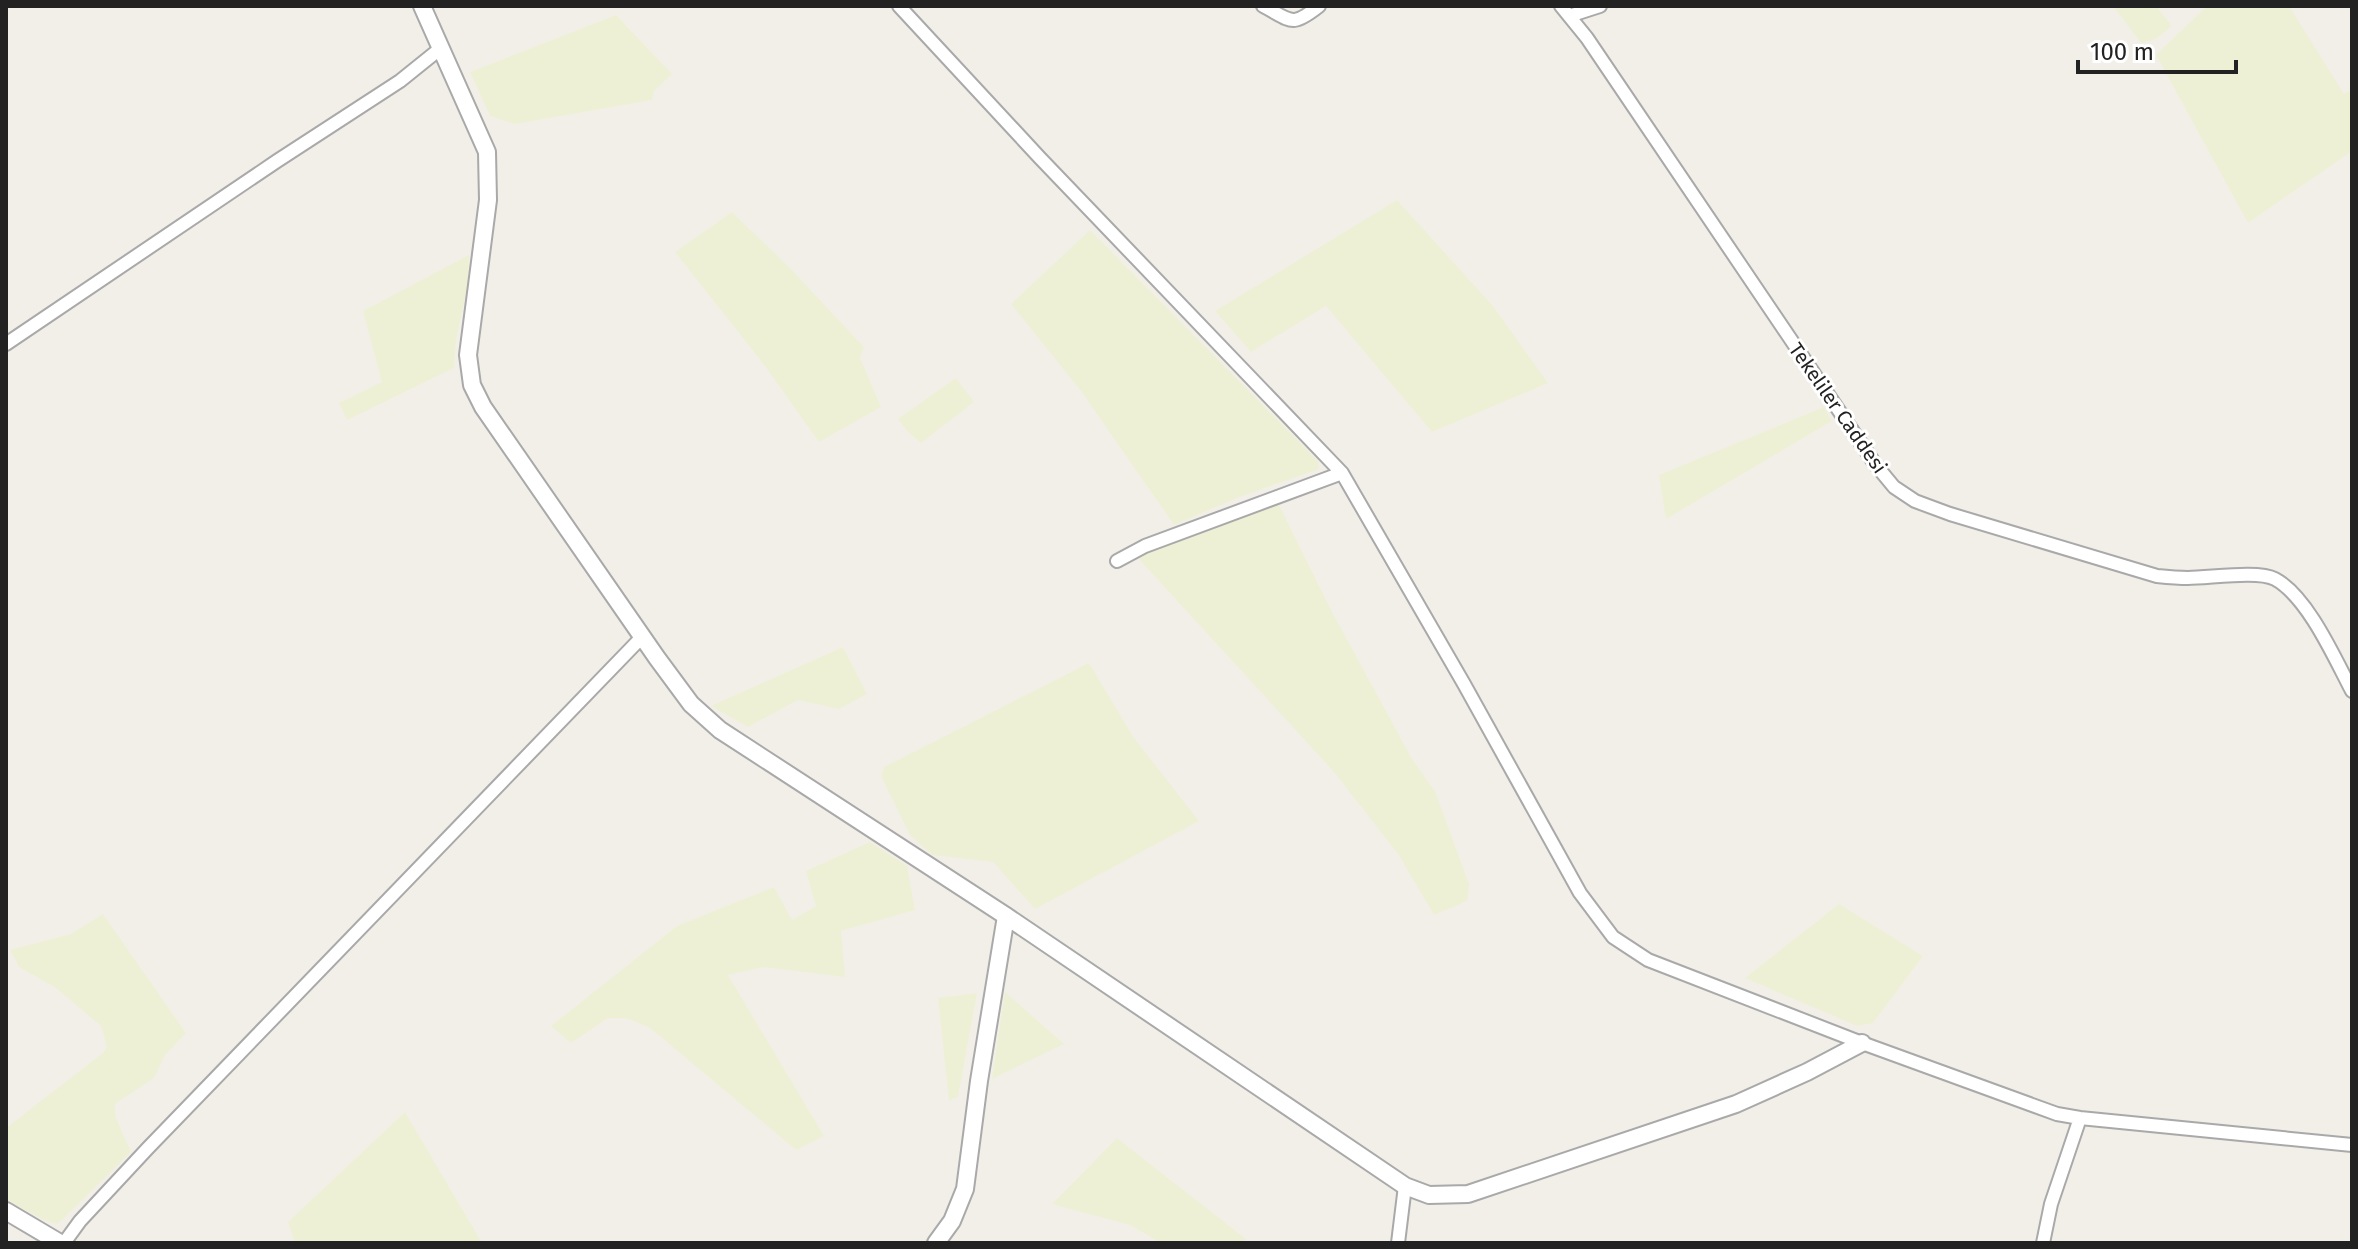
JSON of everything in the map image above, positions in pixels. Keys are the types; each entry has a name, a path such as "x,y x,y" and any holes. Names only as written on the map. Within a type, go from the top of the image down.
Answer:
{"street":[{"path":"422,6 487,152 488,200 468,355 472,385 483,407 642,637 691,704 720,730 1006,916 1405,1186 1429,1195 1468,1194 1736,1104 1862,1043"},
{"path":"899,6 1342,473 1580,893 1613,937 1648,960 2057,1114 2352,1145"},
{"path":"1257,7 1292,20 1301,20 1319,6"},
{"path":"1565,11 1600,6"},
{"name":"Tekeliler Caddesi","path":"1565,11 1587,38 1875,464 1894,487 1915,501 1950,514 2157,576 2253,575 2274,579 2298,599 2322,633 2352,691"},
{"path":"6,344 400,81 441,48"},
{"path":"1117,561 1145,546 1342,473"},
{"path":"6,1211 62,1243 148,1148 642,637"},
{"path":"936,1243 952,1221 965,1189 1006,916"},
{"path":"2043,1243 2051,1204 2080,1118"},
{"path":"1398,1243 1405,1186"}],"green space":[{"path":"2113,6 2156,6 2172,26 2156,39 2141,43"},
{"path":"2207,6 2289,6 2344,94 2352,90 2352,151 2248,223 2156,55"},
{"path":"616,15 672,74 654,91 652,100 515,124 490,116 470,72"},
{"path":"1397,200 1493,306 1548,383 1432,432 1326,306 1251,352 1215,311"},
{"path":"732,212 864,347 860,358 881,407 819,442 762,362 675,252"},
{"path":"1090,230 1318,461 1319,469 1242,496 1174,525 1081,391 1011,304"},
{"path":"469,255 468,284 456,340 454,368 347,420 339,403 382,382 363,311"},
{"path":"956,378 974,402 921,443 898,419"},
{"path":"1824,407 1832,421 1666,519 1659,475"},
{"path":"1277,501 1331,610 1412,759 1435,791 1469,884 1467,901 1434,915 1398,854 1334,772 1137,557"},
{"path":"843,647 867,694 839,709 798,700 748,727 711,706"},
{"path":"1089,663 1134,738 1199,821 1035,909 993,862 932,855 910,835 881,776 884,767"},
{"path":"870,842 907,866 915,910 841,931 845,977 763,967 728,975 824,1136 796,1150 650,1028 626,1018 608,1018 571,1043 551,1026 677,926 774,887 792,920 816,906 806,871"},
{"path":"1839,904 1923,956 1873,1023 1857,1026 1745,978"},
{"path":"103,914 186,1033 165,1055 154,1078 115,1104 115,1116 131,1152 58,1224 6,1200 6,1128 103,1053 107,1046 101,1026 56,988 19,967 10,950 71,934"},
{"path":"1005,992 1064,1044 992,1079"},
{"path":"977,993 958,1097 949,1100 938,998"},
{"path":"405,1112 482,1243 295,1243 288,1222"},
{"path":"1117,1138 1246,1239 1242,1243 1161,1243 1130,1225 1052,1204"}]}
